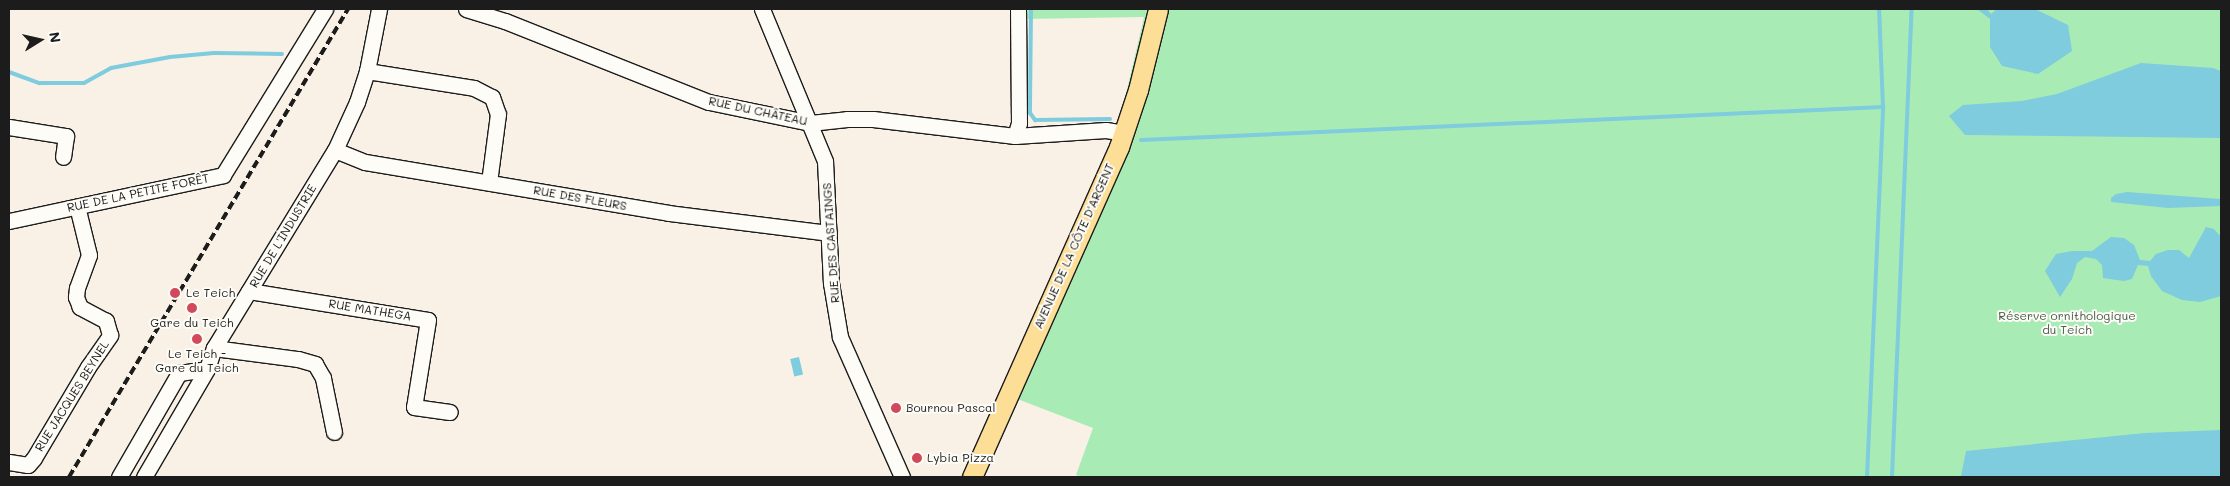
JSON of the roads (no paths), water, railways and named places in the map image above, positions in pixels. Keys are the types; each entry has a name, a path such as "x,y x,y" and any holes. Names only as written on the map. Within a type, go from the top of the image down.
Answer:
{"main road":[{"name":"AVENUE DE LA CÔTE D'ARGENT","path":"972,477 1124,132 1138,90 1158,9"}],"street":[{"name":"RUE DE LA PETITE FORÊT","path":"9,221 223,175 325,9"},
{"name":"RUE DE L'INDUSTRIE","path":"144,477 207,369 214,348 335,150 357,102 367,72 379,9"},
{"name":"RUE DU CHÂTEAU","path":"466,9 505,21 709,102 810,123 848,119 873,119 1015,136 1106,130 1124,132"},
{"name":"RUE DES CASTAINGS","path":"762,9 810,123 826,170 832,283 840,338 902,477"},
{"path":"1015,136 1019,123 1018,9"},
{"path":"367,72 474,88 492,97 498,114 489,182"},
{"path":"9,127 66,136 63,157"},
{"name":"RUE DES FLEURS","path":"335,150 365,162 669,213 829,233"},
{"name":"RUE JACQUES BEYNEL","path":"9,462 28,465 34,458 88,367 110,335 106,321 80,307 76,296 89,255 77,206"},
{"name":"RUE MATHEGA","path":"249,291 428,320 414,407 450,412"},
{"path":"214,348 298,359 315,364 323,378 334,432"},
{"path":"118,477 179,373 207,369"}],"water":[{"path":"1977,9 1987,9 1991,14 1997,9 2035,9 2068,25 2072,51 2038,74 2002,66 1990,47 1990,19"},
{"path":"2141,63 2213,68 2221,71 2221,138 1965,135 1949,116 1963,105 2022,101 2057,94"},
{"path":"2127,192 2220,199 2221,206 2168,208 2111,202 2111,198 2116,194"},
{"path":"2206,227 2214,229 2221,237 2221,296 2200,302 2182,300 2162,291 2151,276 2148,266 2138,265 2132,279 2124,281 2103,278 2102,265 2096,259 2085,257 2077,263 2072,279 2060,297 2045,271 2056,254 2072,251 2092,251 2111,237 2124,238 2134,245 2140,260 2150,261 2156,254 2168,250 2179,250 2189,258"},
{"path":"799,357 803,375 794,377 790,359"},
{"path":"2221,430 2221,477 1961,476 1966,451 2145,433"}],"waterway":[{"path":"1031,9 1030,113 1035,120 1110,119"},
{"path":"1867,477 1883,107 1879,9"},
{"path":"1892,477 1912,9"},
{"path":"9,72 40,83 84,83 111,68 170,57 214,53 282,54"},
{"path":"1141,140 1883,107"}],"railway":[{"path":"69,477 348,9"}],"place":[{"name":"Le Teich","path":"175,293"},
{"name":"Gare du Teich","path":"192,308"},
{"name":"Le Teich - Gare du Teich","path":"197,339"},
{"name":"Bournou Pascal","path":"896,408"},
{"name":"Lybia Pizza","path":"917,458"}],"park label":[{"name":"Réserve ornithologique du Teich","path":"2067,323"}]}
